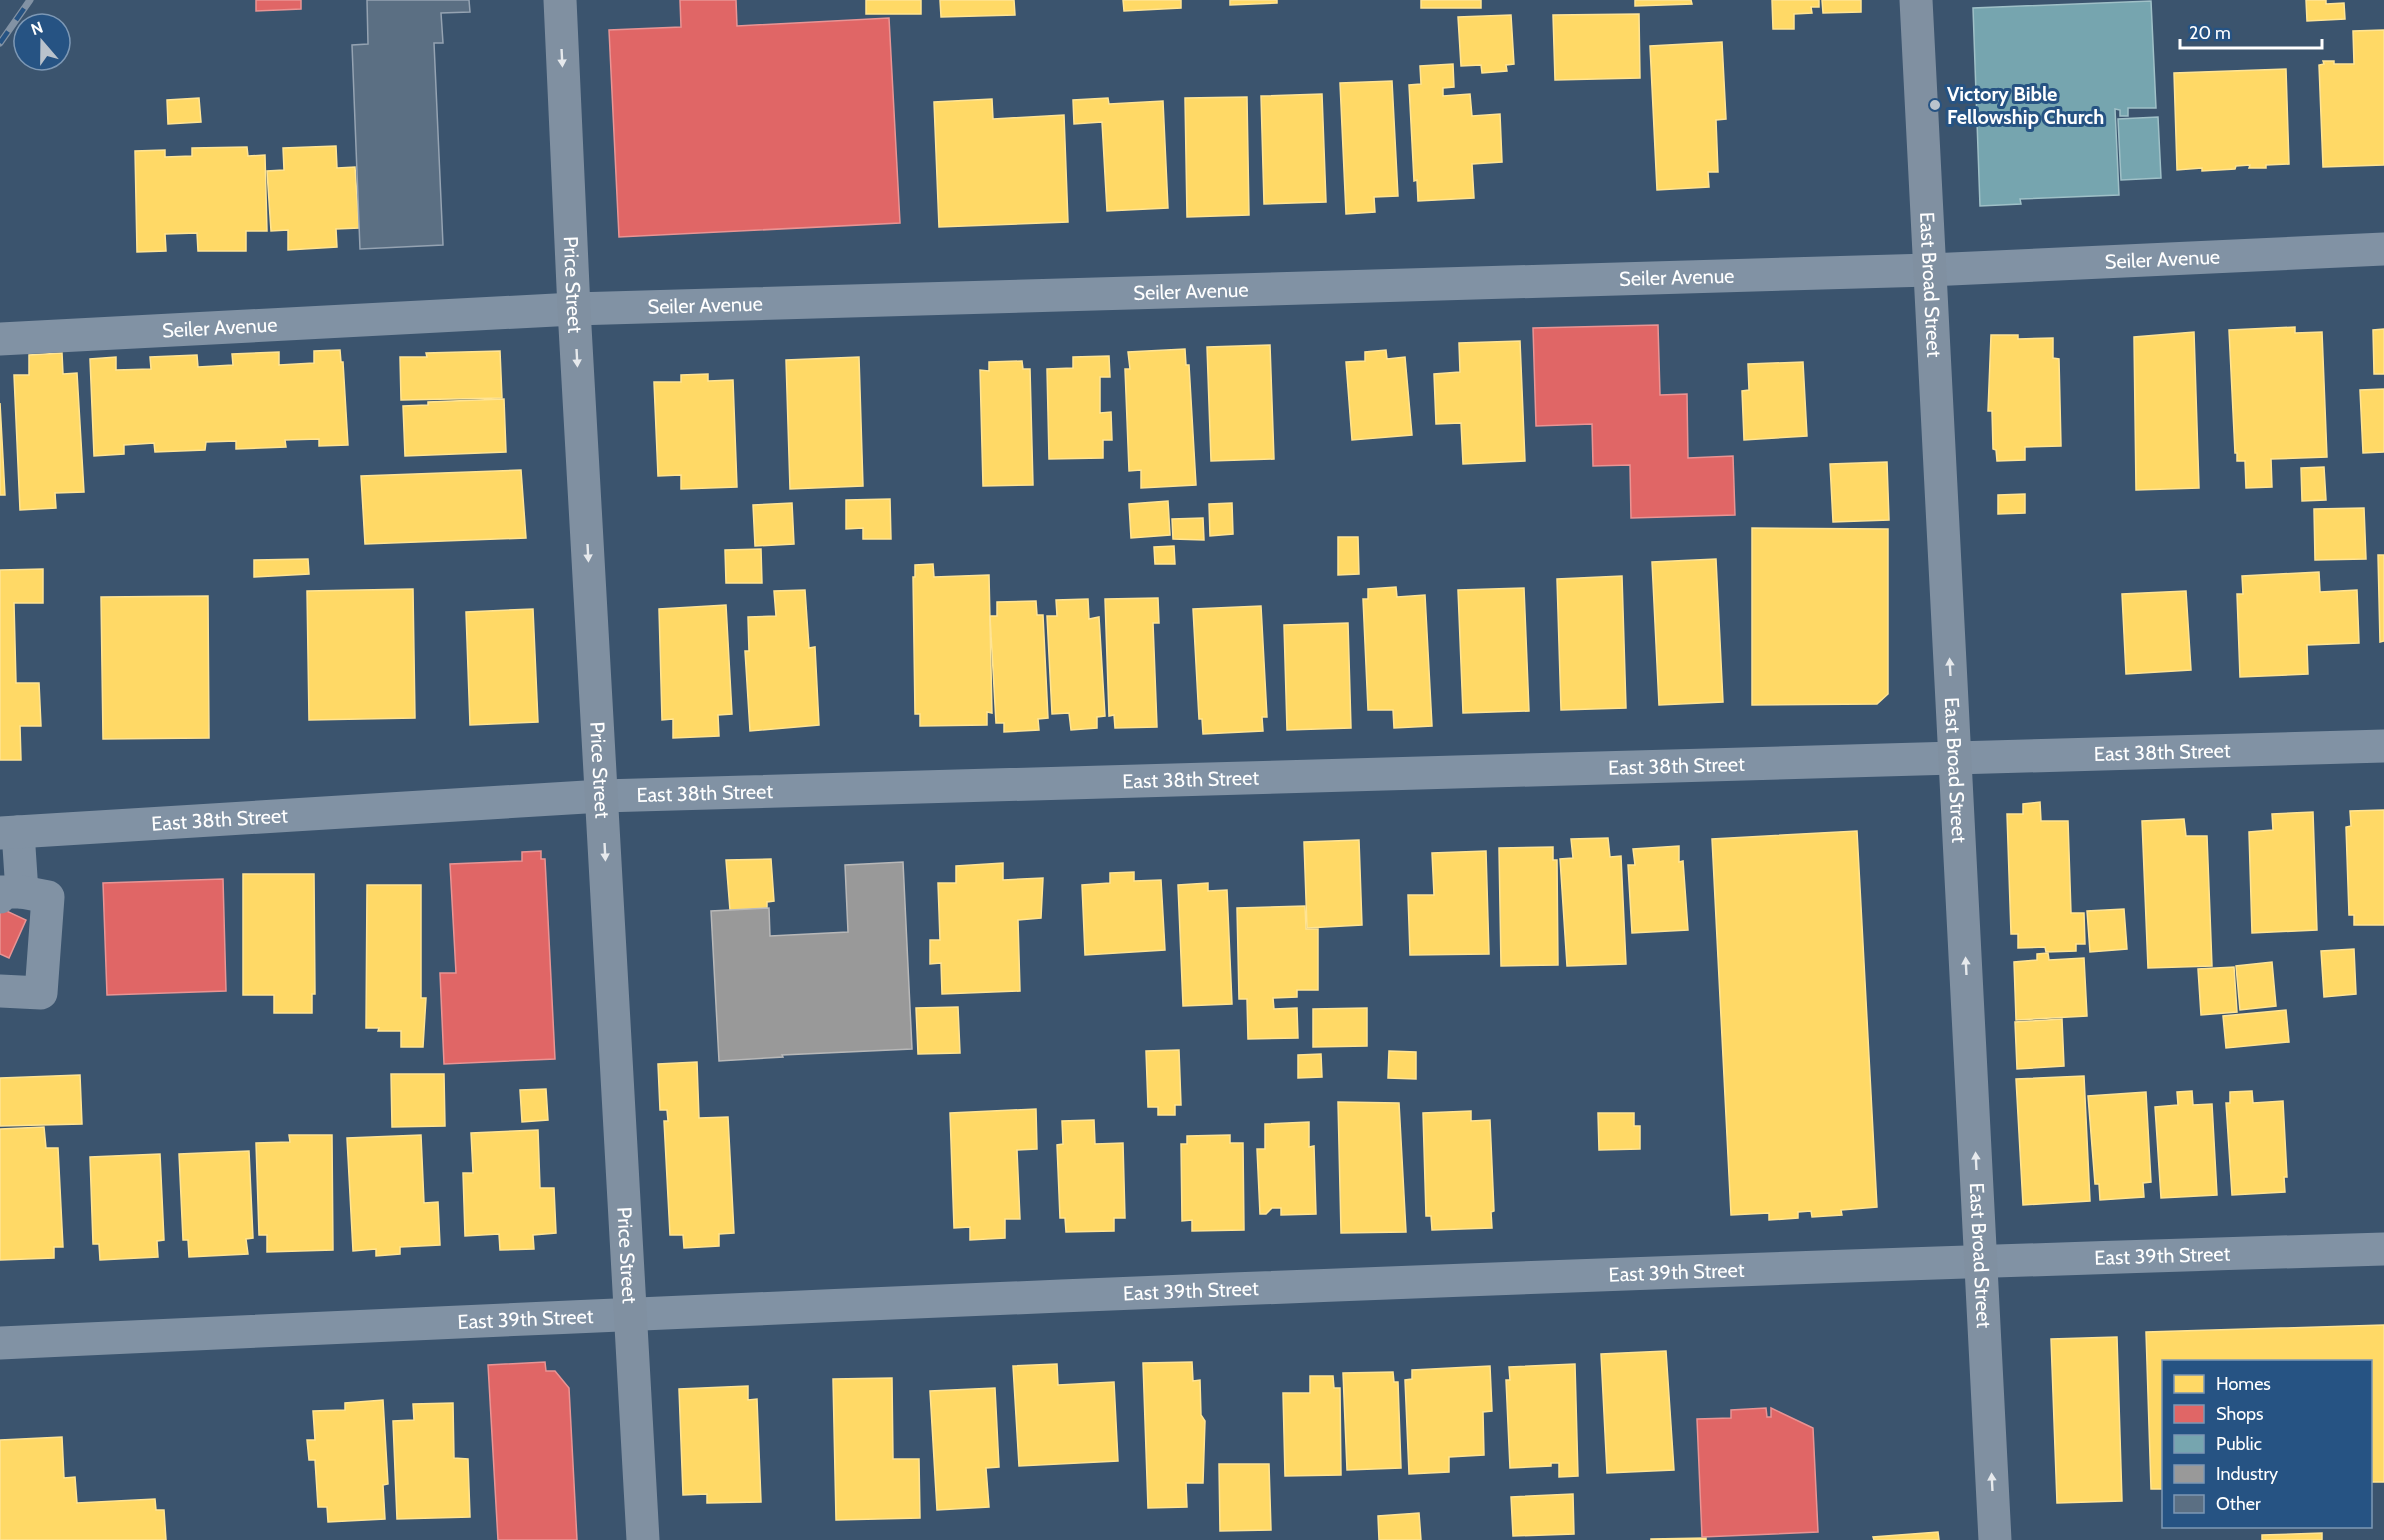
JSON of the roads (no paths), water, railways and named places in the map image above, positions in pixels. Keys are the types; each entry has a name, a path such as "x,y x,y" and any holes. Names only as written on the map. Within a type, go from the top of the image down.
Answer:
{"main road":[{"name":"Price Street","path":"560,0 574,309 643,1540"},
{"name":"East Broad Street","path":"1916,0 1995,1540"}],"street":[{"name":"Seiler Avenue","path":"0,339 574,309 1929,270 2384,249"},
{"name":"East 38th Street","path":"9,832 602,796 2384,747"},
{"path":"0,991 41,993 48,897 11,895 9,832"},
{"name":"East 39th Street","path":"0,1343 630,1314 1981,1261 2384,1249"}],"railway":[{"path":"0,43 30,0"}],"place":[{"name":"Victory Bible Fellowship Church","path":"1935,105"}]}
